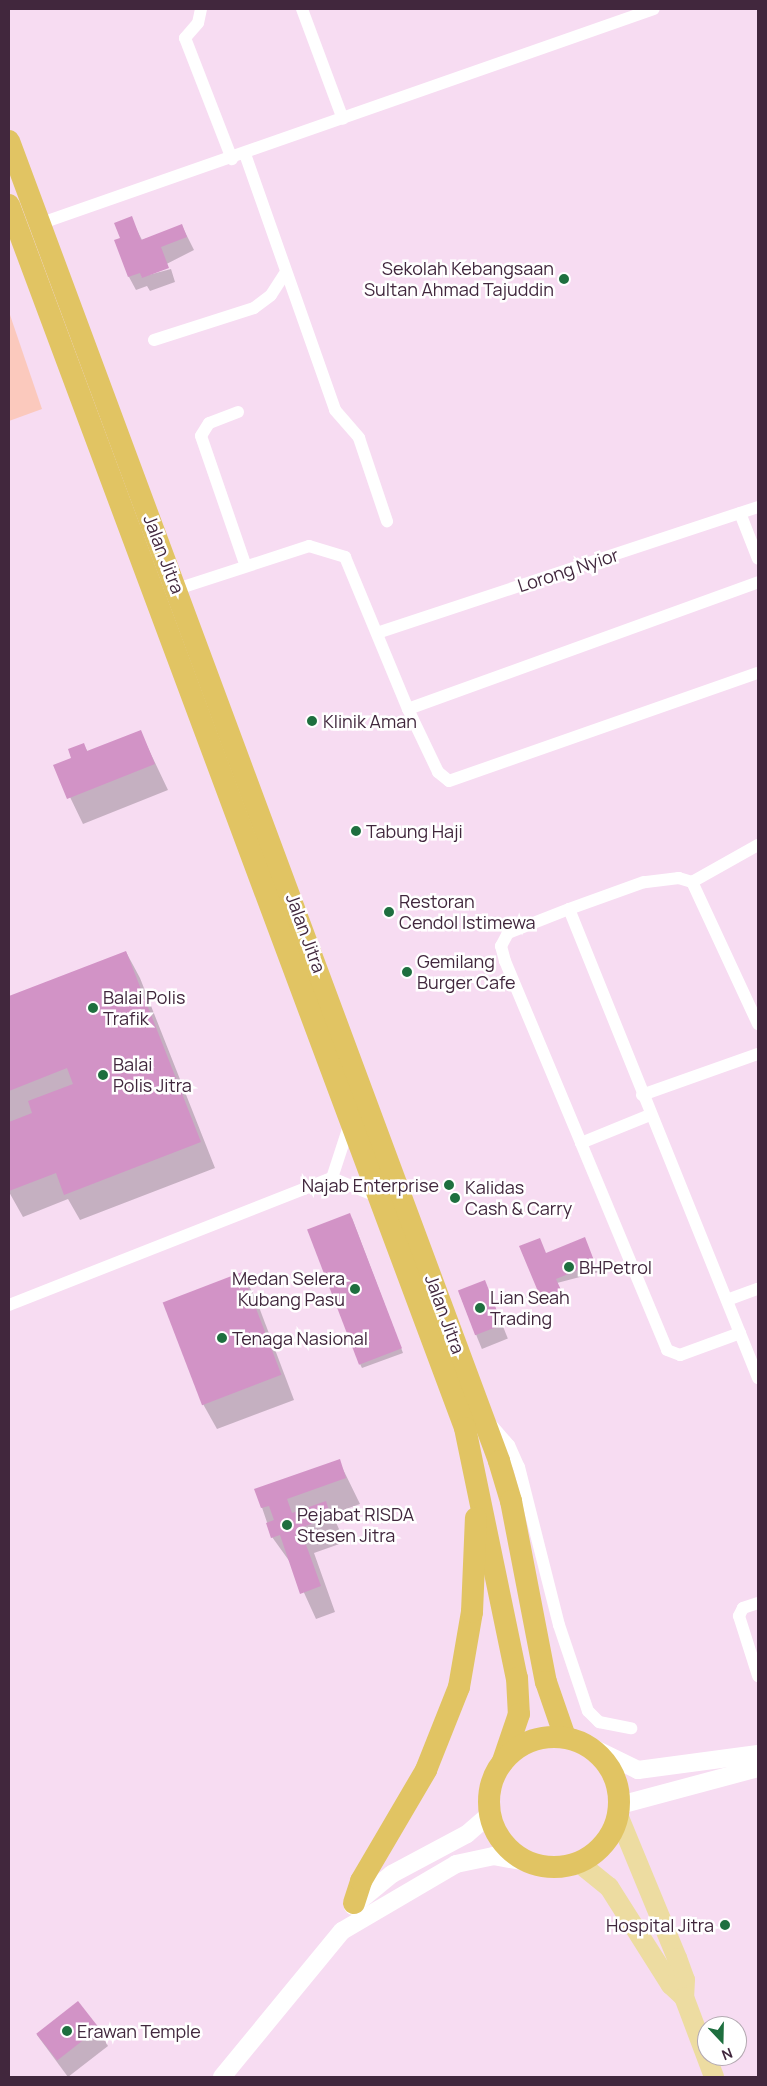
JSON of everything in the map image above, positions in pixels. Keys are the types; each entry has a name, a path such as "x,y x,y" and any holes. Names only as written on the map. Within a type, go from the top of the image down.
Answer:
{"highway":[{"name":"Jalan Jitra","path":"9,141 483,1416 511,1501 546,1682 564,1737"},
{"name":"Jalan Jitra","path":"9,205 382,1199 465,1428 477,1474 518,1683 516,1731 503,1761"},
{"path":"354,1903 361,1881 426,1770 459,1687 474,1595 477,1474"},
{"path":"564,1737 587,1745 612,1770 619,1810 604,1844 578,1862 545,1866 528,1862 503,1843 490,1814 490,1786 503,1761 537,1738 564,1737"}],"main road":[{"path":"587,1745 638,1770 758,1754"},
{"path":"714,2077 684,1997 685,1980 619,1810 758,1768"},
{"path":"222,2077 342,1931 354,1903 392,1874 467,1834 490,1814"},
{"path":"342,1931 456,1864 493,1856 528,1862"},
{"path":"578,1862 610,1887 671,1985 684,1997"}],"street":[{"path":"201,9 198,23 185,38 232,159"},
{"path":"302,9 344,119"},
{"path":"40,224 232,159 654,9"},
{"path":"245,154 335,410 359,438 387,521"},
{"path":"154,340 254,308 271,295 286,272"},
{"path":"238,412 209,423 201,436 245,564"},
{"name":"Lorong Nyior","path":"377,633 758,507"},
{"path":"740,513 758,559"},
{"path":"177,589 245,564 309,546 331,550 345,557 353,571 408,709 438,772 449,781 758,673"},
{"path":"408,709 758,582"},
{"path":"692,882 758,845"},
{"path":"740,1333 680,1355 668,1350 501,946 508,933 569,909 644,882 679,878 692,882 755,1007 758,1024"},
{"path":"569,909 650,1115 758,1378"},
{"path":"642,1095 758,1054"},
{"path":"581,1143 650,1115"},
{"path":"332,1178 346,1146 350,1117"},
{"path":"9,1305 332,1178 382,1199"},
{"path":"727,1300 758,1289"},
{"path":"483,1416 504,1437 519,1467 561,1632 588,1711 599,1722 631,1728"},
{"path":"758,1603 743,1608 739,1616 758,1676"}],"shaded area":[{"path":"9,312 42,409 9,421"}],"building":[{"path":"132,216 141,240 182,224 187,237 161,247 169,268 142,278 140,273 128,277 114,240 120,238 114,223"},
{"path":"141,730 155,764 67,799 53,765 71,758 68,749 84,743 87,751"},
{"path":"126,951 201,1142 64,1195 56,1173 9,1191 9,1122 32,1113 28,1101 73,1084 67,1068 9,1091 9,996"},
{"name":"Medan Selera Kubang Pasu","path":"350,1213 402,1348 359,1365 307,1229"},
{"path":"585,1237 595,1263 556,1279 562,1292 542,1301 519,1246 540,1238 546,1253"},
{"name":"Tenaga Nasional","path":"242,1272 281,1375 202,1405 163,1302"},
{"name":"Lian Seah Trading","path":"485,1280 502,1325 475,1335 458,1290"},
{"name":"Pejabat RISDA Stesen Jitra","path":"340,1459 346,1478 287,1499 292,1513 326,1501 331,1517 300,1528 321,1586 300,1594 280,1535 271,1538 266,1523 274,1520 269,1506 261,1508 254,1489"},
{"name":"Erawan Temple","path":"78,2001 99,2028 57,2060 36,2034"}],"place":[{"name":"Sekolah Kebangsaan Sultan Ahmad Tajuddin","path":"564,279"},
{"name":"Klinik Aman","path":"312,721"},
{"name":"Tabung Haji","path":"356,831"},
{"name":"Restoran Cendol Istimewa","path":"389,912"},
{"name":"Gemilang Burger Cafe","path":"407,972"},
{"name":"Balai Polis Trafik","path":"93,1008"},
{"name":"Balai Polis Jitra","path":"103,1075"},
{"name":"Najab Enterprise","path":"449,1185"},
{"name":"Kalidas Cash & Carry","path":"455,1198"},
{"name":"BHPetrol","path":"569,1267"},
{"name":"Medan Selera Kubang Pasu","path":"355,1289"},
{"name":"Lian Seah Trading","path":"480,1308"},
{"name":"Tenaga Nasional","path":"222,1338"},
{"name":"Pejabat RISDA Stesen Jitra","path":"287,1525"},
{"name":"Hospital Jitra","path":"725,1925"},
{"name":"Erawan Temple","path":"67,2031"}]}
